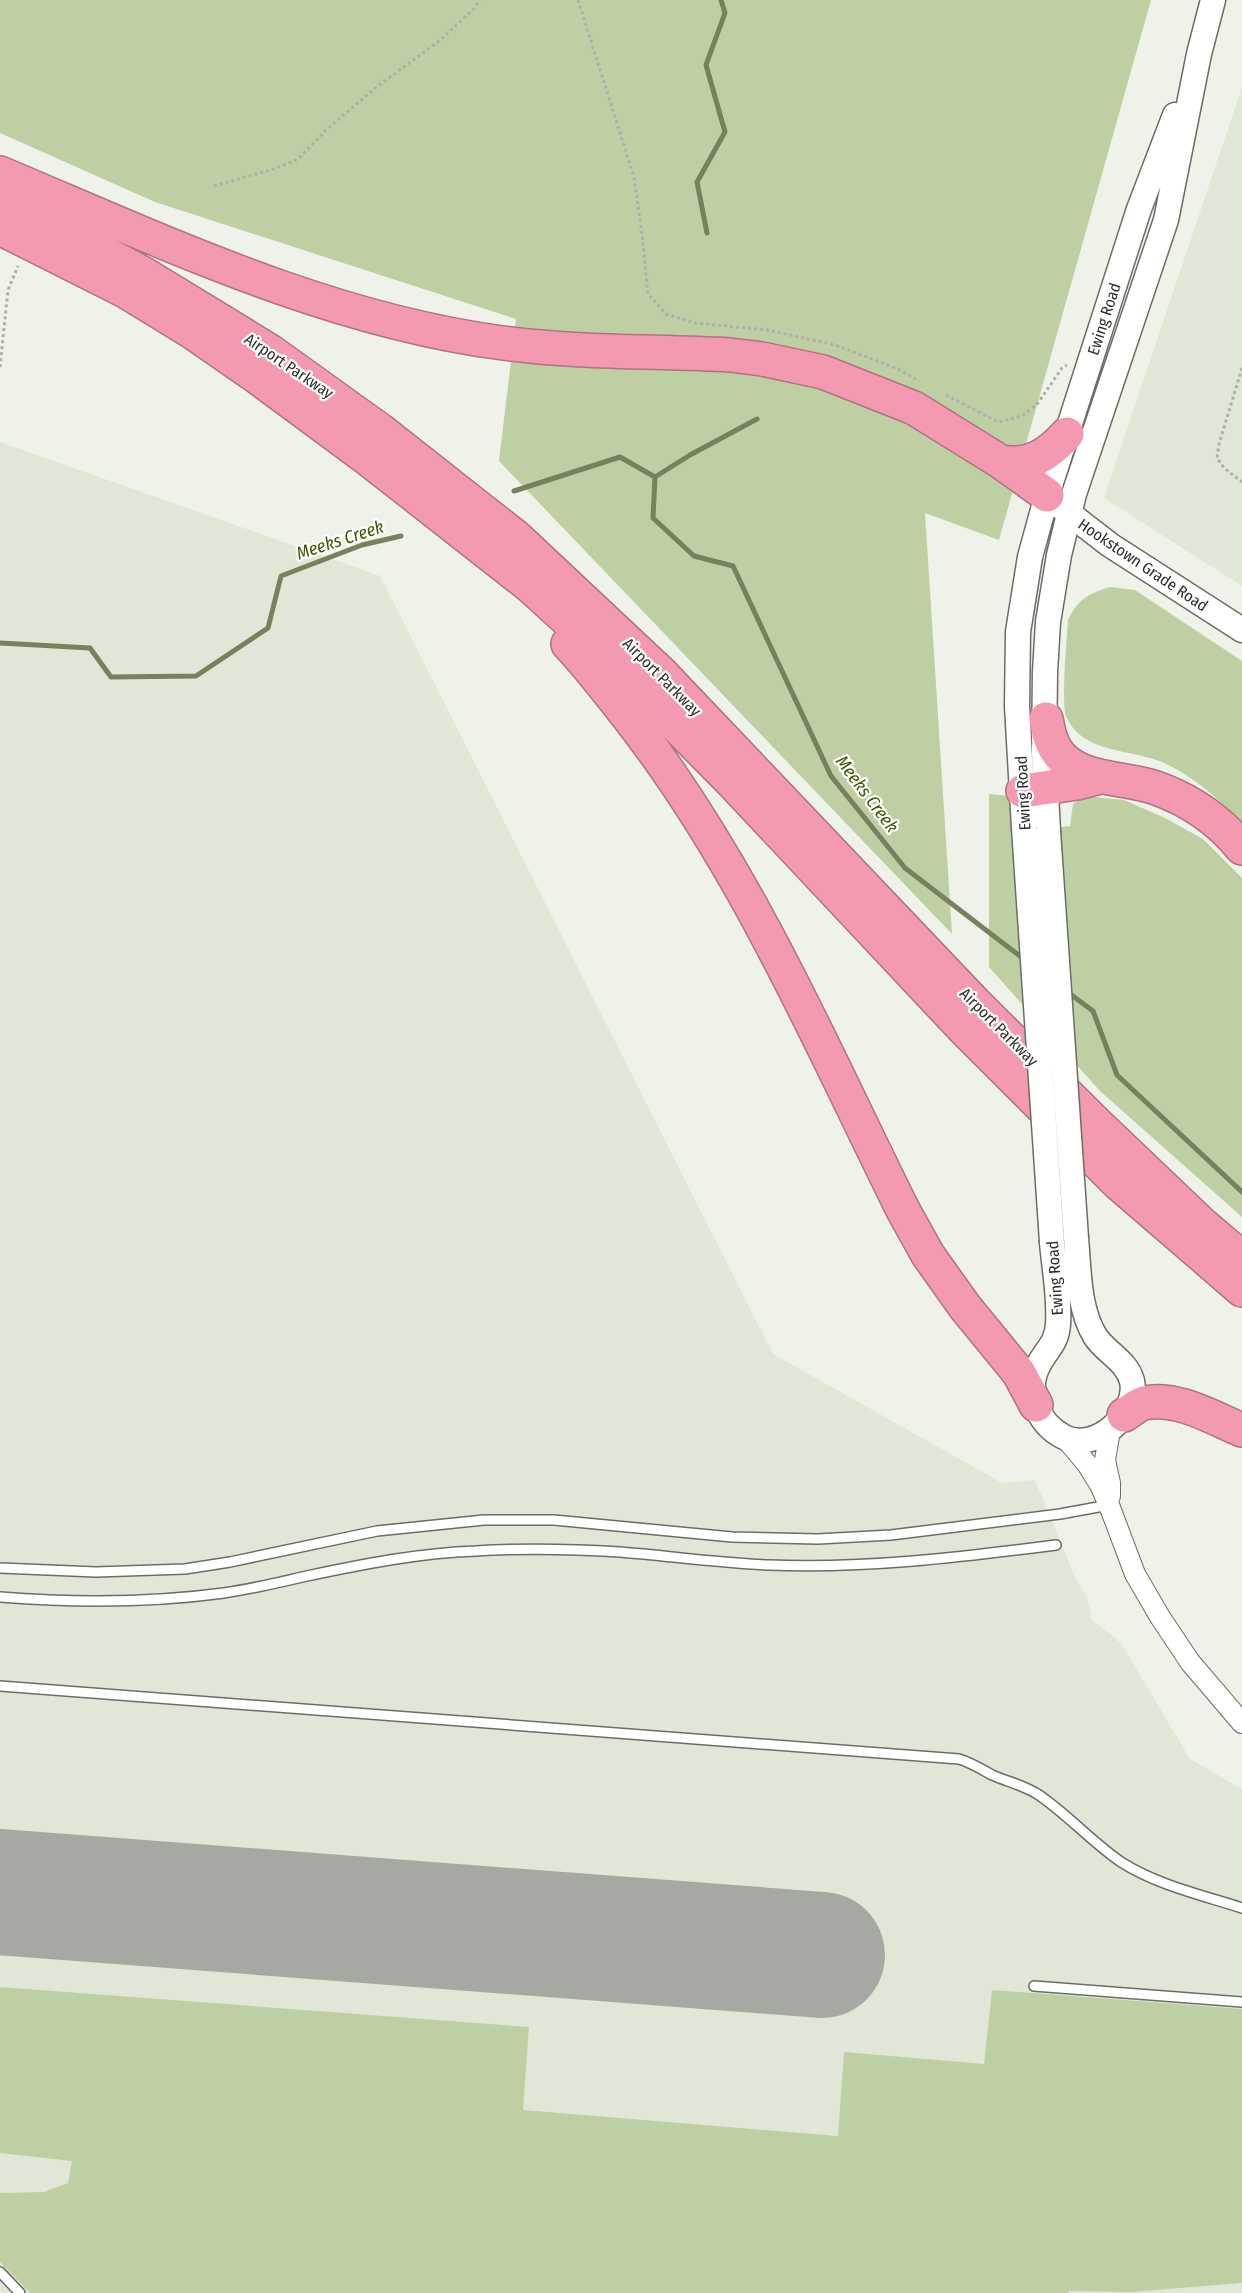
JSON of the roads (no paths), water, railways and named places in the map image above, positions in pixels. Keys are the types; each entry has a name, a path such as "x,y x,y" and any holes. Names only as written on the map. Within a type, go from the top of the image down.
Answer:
{"highway":[{"path":"0,173 209,261 264,281 415,326 502,343 730,355 762,359 823,372 914,408 1001,462 1057,504"},
{"name":"Airport Parkway","path":"0,197 144,274 270,351 380,430 516,537 662,674 976,1004 1096,1123 1202,1224 1242,1258"},
{"name":"Airport Parkway","path":"14,235 125,291 192,332 359,452 530,586 608,657 730,780 962,1027 1118,1183 1242,1290"},
{"path":"1001,462 1013,464 1032,462 1053,449 1067,434"},
{"path":"433,509 581,658 684,792 750,902 903,1210 928,1254 965,1307 1019,1373 1036,1405"},
{"path":"1046,719 1055,749 1068,763 1100,777 1138,782 1181,798 1221,825 1242,848"},
{"path":"1034,789 1100,777"},
{"path":"1117,1422 1145,1403 1168,1402 1242,1430"}],"street":[{"name":"Ewing Road","path":"1066,1439 1042,1420 1033,1388 1039,1364 1050,1350 1057,1335 1058,1321 1052,1242 1034,789 1017,706 1018,632 1030,557 1057,504 1167,220 1199,54 1213,0"},
{"name":"Ewing Road","path":"1034,789 1046,719 1045,672 1048,622 1057,504 1067,434 1139,209 1199,54"},
{"name":"Hookstown Grade Road","path":"1057,504 1110,545 1242,630"},
{"name":"Ewing Road","path":"1036,829 1082,1300 1087,1319 1100,1344 1124,1367 1132,1381 1132,1395 1117,1422"},
{"path":"1066,1439 1094,1438 1117,1422"},
{"path":"1109,1505 1110,1483 1105,1460 1117,1422"},
{"path":"1066,1439 1087,1464 1109,1505 1135,1574 1160,1617 1190,1662 1242,1723"}],"lane":[{"path":"0,1568 96,1572 185,1569 253,1558 377,1531 484,1520 554,1520 732,1537 818,1539 901,1533 1060,1515 1109,1505"},
{"path":"0,1598 114,1602 200,1596 385,1560 473,1551 533,1548 592,1550 716,1562 798,1566 924,1560 1056,1545"},
{"path":"0,1686 959,1760 970,1762 995,1776 1036,1793 1112,1855 1135,1869 1242,1908"},
{"path":"1034,1986 1242,2002"},
{"path":"0,2272 20,2293"}],"waterway":[{"path":"707,233 697,182 725,132 706,65 725,13 721,0"},
{"path":"655,477 690,455 757,419"},
{"name":"Meeks Creek","path":"514,491 620,457 655,477 653,518 694,556 733,566 831,776 905,868 1025,960"},
{"name":"Meeks Creek","path":"0,643 90,648 111,677 196,676 268,628 281,576 362,545 401,536"},
{"name":"Meeks Creek","path":"1066,991 1093,1011 1117,1075 1242,1192"}]}
